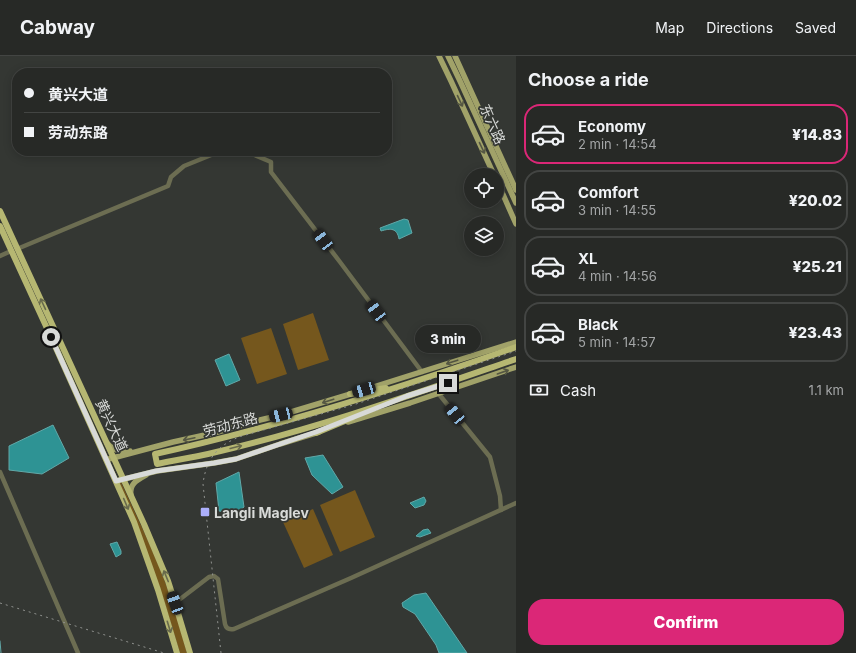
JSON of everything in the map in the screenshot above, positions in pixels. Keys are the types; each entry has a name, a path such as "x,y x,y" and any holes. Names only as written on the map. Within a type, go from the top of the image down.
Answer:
{"highway":[{"name":"黄兴大道","path":"0,211 14,250 134,522 177,653"},
{"name":"黄兴大道","path":"0,226 14,250 124,479 162,566 190,653"},
{"name":"劳动东路","path":"515,360 283,435 207,454 157,464 155,454 219,439 359,400 434,376 516,347"},
{"path":"350,394 384,388 434,376"},
{"path":"316,432 407,396"}],"main road":[{"name":"东六路","path":"439,56 491,168"},
{"name":"东六路","path":"448,56 516,203"},
{"path":"454,56 516,190"},
{"path":"487,141 489,130"},
{"path":"504,197 516,224"},
{"path":"106,460 294,412 516,342"},
{"path":"116,481 156,471 236,459 516,367"},
{"path":"106,442 112,449 121,451 162,445"},
{"path":"131,495 131,488 135,482 156,471"}],"street":[{"path":"0,256 168,186 172,177 184,166 209,156"},
{"path":"257,156 271,162 271,172 422,372"},
{"path":"438,393 490,457 500,496 501,510"},
{"path":"0,472 78,653"},
{"path":"175,603 209,577 214,576 218,579 225,624 227,628 234,629 516,503"}],"shaded area":[{"path":"313,313 329,360 298,370 283,324"},
{"path":"271,328 287,374 257,384 241,338"},
{"path":"120,480 164,579 187,653 180,653 160,588 119,481"},
{"path":"355,490 375,537 340,552 320,505"},
{"path":"313,509 333,555 304,568 283,522"}],"water":[{"path":"404,219 408,220 412,233 399,239 397,233 393,230 388,229 381,231 380,228"},
{"path":"229,354 240,380 226,386 215,360"},
{"path":"53,425 69,458 42,474 9,470 9,446"},
{"path":"323,455 343,487 332,494 312,475 305,458"},
{"path":"239,472 244,507 235,512 219,511 216,483"},
{"path":"424,497 426,501 424,505 415,508 410,503"},
{"path":"428,529 431,533 420,537 416,536 423,530"},
{"path":"117,542 121,554 116,557 110,544"},
{"path":"426,593 467,653 439,653 436,645 415,614 403,607 402,603 414,595"}],"waterway":[{"path":"0,641 1,653"}],"railway":[{"path":"221,653 203,484 207,467 215,453 227,443 242,436 353,405 516,351"},
{"path":"0,603 164,653"}],"place":[{"name":"Langli Maglev","path":"205,512"}],"route":[{"path":"51,337 116,481 156,471 236,459 316,432 407,396 448,383"}]}
